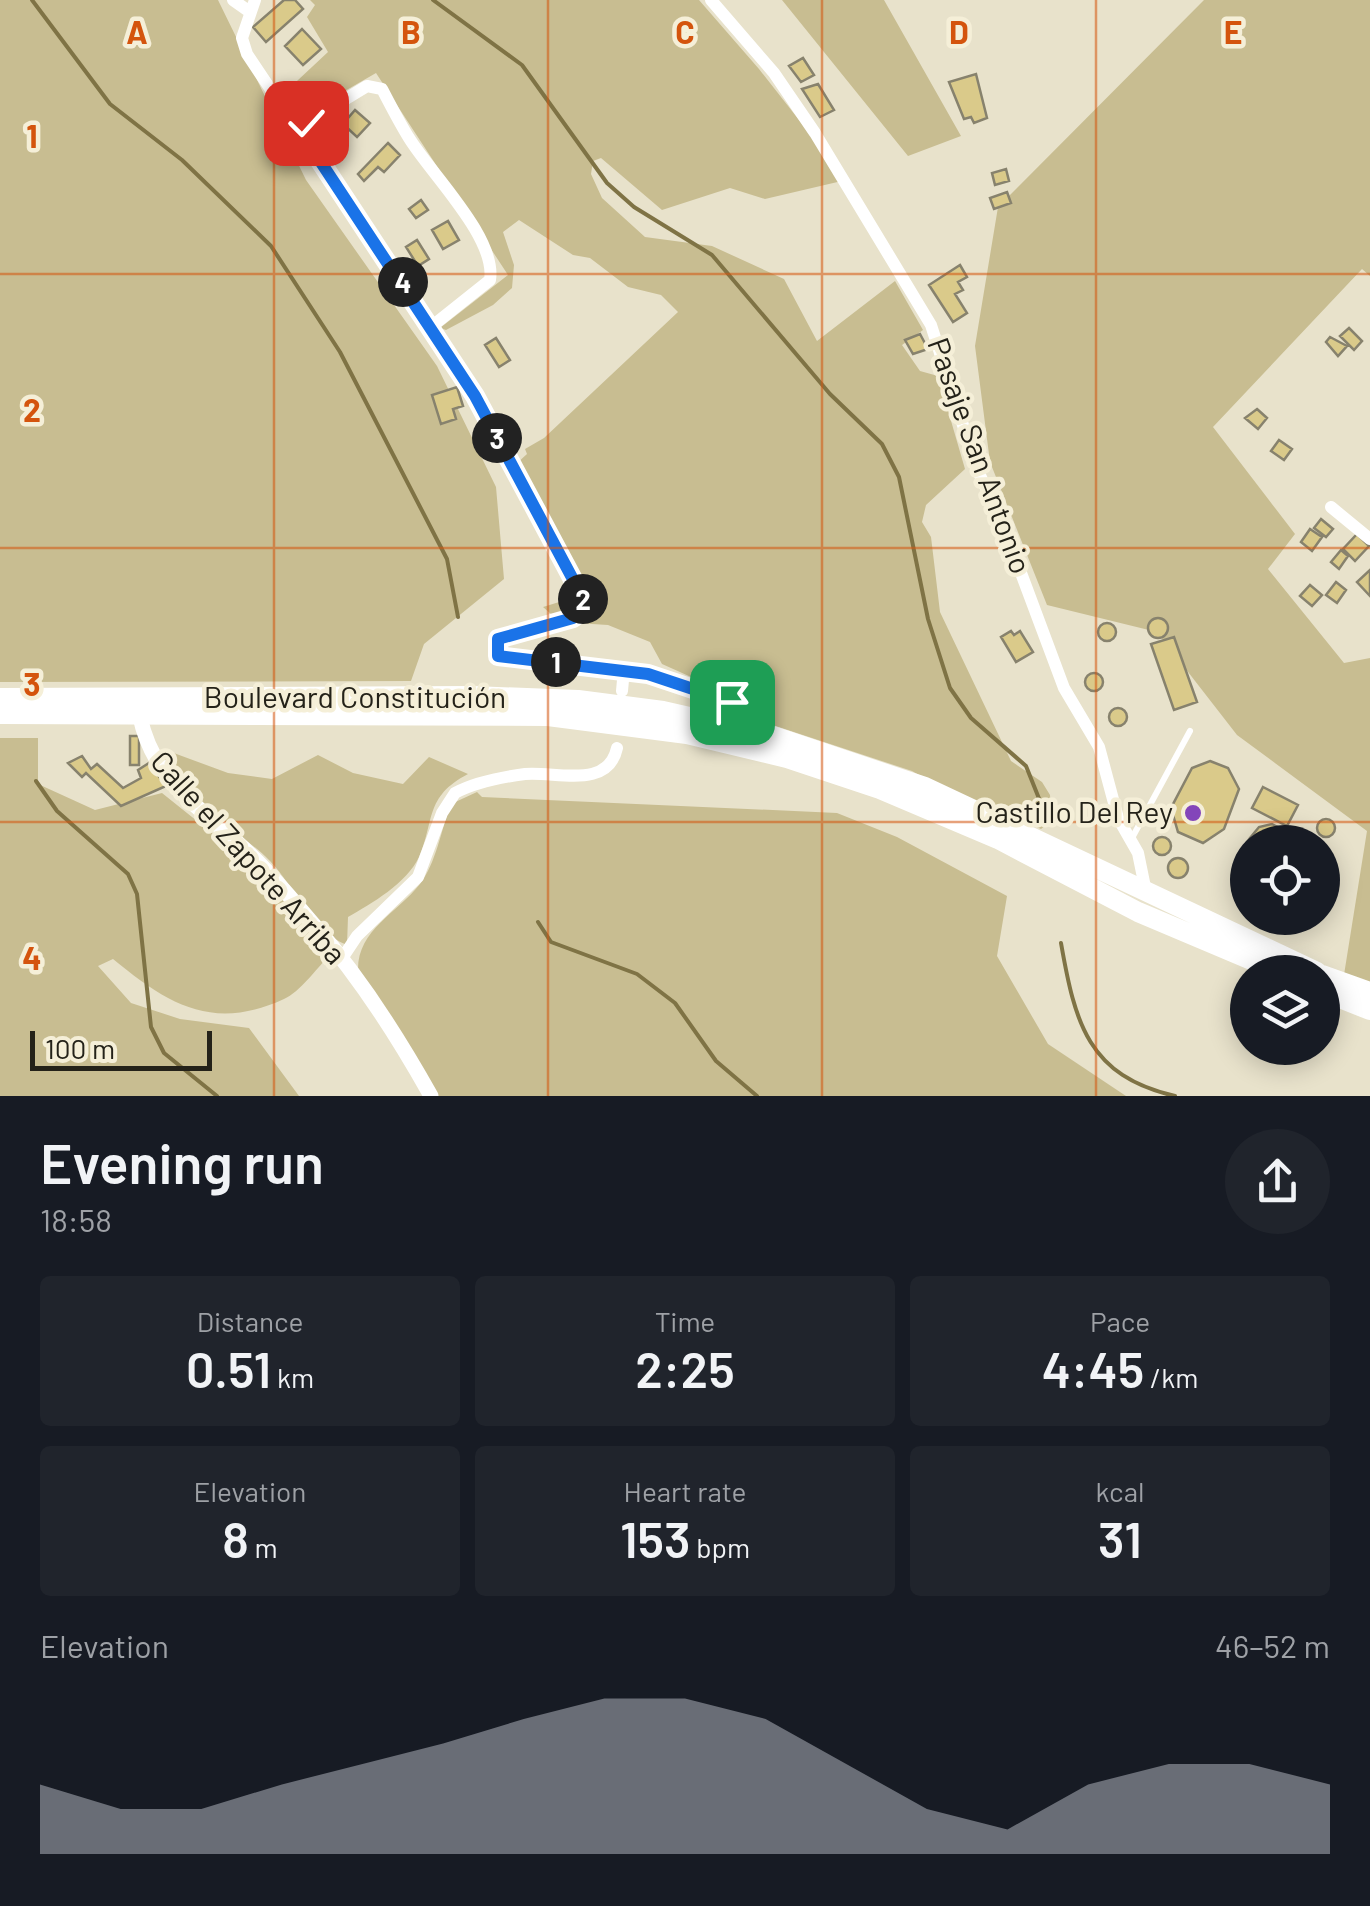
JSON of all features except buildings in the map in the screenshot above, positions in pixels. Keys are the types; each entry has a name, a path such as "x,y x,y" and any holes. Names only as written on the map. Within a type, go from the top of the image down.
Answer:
{"highway":[{"name":"Boulevard Constitución","path":"0,698 538,697 614,704 739,728 868,764 994,816 1146,894 1279,955"},
{"name":"Boulevard Constitución","path":"0,714 140,718 548,716 687,734 787,758 880,789 998,839 1138,912 1240,955"},
{"name":"Boulevard Constitución","path":"1340,981 1370,992"},
{"path":"1340,998 1370,1010"}],"street":[{"path":"233,0 252,6 244,47 475,396 584,600 580,614 498,639 495,650 505,659 624,669 732,702 739,710 739,728"},
{"name":"Pasaje San Antonio","path":"711,0 774,73 815,133 931,325 977,469 1020,566 1064,688 1099,747 1118,818 1132,838 1146,894"},
{"path":"301,132 311,120 367,86 382,89 410,140 471,225 491,267 490,280 432,327"},
{"path":"1330,507 1370,539"},
{"path":"622,692 624,669"},
{"name":"Calle el Zapote Arriba","path":"140,718 146,749 181,792 256,860 341,960 431,1096"},
{"path":"341,960 357,936 418,877 442,813 455,794 522,774 590,774 606,768 617,748"}],"lane":[{"path":"1132,838 1190,731"}],"shaded area":[{"path":"0,0 218,0 306,180 437,366 496,487 504,579 424,644 411,681 0,682"},
{"path":"310,0 699,0 846,180 765,199 730,188 662,210 601,158 593,161 591,174 602,198 645,237 712,246 784,279 817,341 895,281 923,330 902,345 920,371 938,376 965,469 926,505 922,522 931,537 940,612 1011,761 1042,782 1050,795 1052,820 1041,829 986,804 986,813 912,771 733,712 727,693 662,664 650,642 608,625 560,622 543,607 585,594 516,464 527,454 525,449 544,438 678,312 661,295 628,287 590,258 573,255 519,220 503,232 514,265 512,288 493,305 446,330 440,328 508,275 376,73 298,118 282,95 328,52 307,17 315,5"},
{"path":"782,0 884,0 961,136 908,156"},
{"path":"1204,0 1370,0 1370,276 1362,269 1213,427 1295,534 1268,569 1344,663 1370,658 1370,991 1343,981 1367,831 1237,735 1157,632 1047,605 990,462 975,346 998,207"},
{"path":"0,738 38,738 38,784 95,810 162,793 257,869 329,956 290,996 258,1009 213,1013 172,1000 113,959 98,966 131,1003 180,1019 249,1028 299,1096 0,1096"},
{"path":"171,752 228,773 272,779 318,755 353,773 403,784 429,757 468,774 437,801 419,857 406,876 348,917 347,945 313,919 261,852 191,800 160,755"},
{"path":"477,792 482,797 837,813 897,837 1007,896 997,956 1048,1044 1126,1096 437,1096 358,969 364,943 426,876 451,804"}],"waterway":[{"path":"32,0 110,104 182,160 271,246 340,352 447,559 458,617"},
{"path":"433,0 522,65 607,183 634,207 712,255 830,394 882,444 899,477 928,619 950,688 971,718 1026,766 1046,816"},
{"path":"36,781 57,811 128,874 137,894 151,1027 164,1053 217,1096"},
{"path":"538,922 551,942 637,974 675,1003 716,1061 757,1096"},
{"path":"1061,943 1080,1021 1104,1060 1122,1075 1175,1096"}],"place":[{"name":"Castillo Del Rey","path":"1193,813"}],"route":[{"path":"306,123 301,132 475,396 584,600 584,610 573,618 498,639 494,644 498,656 610,666 680,682 732,702"}]}
